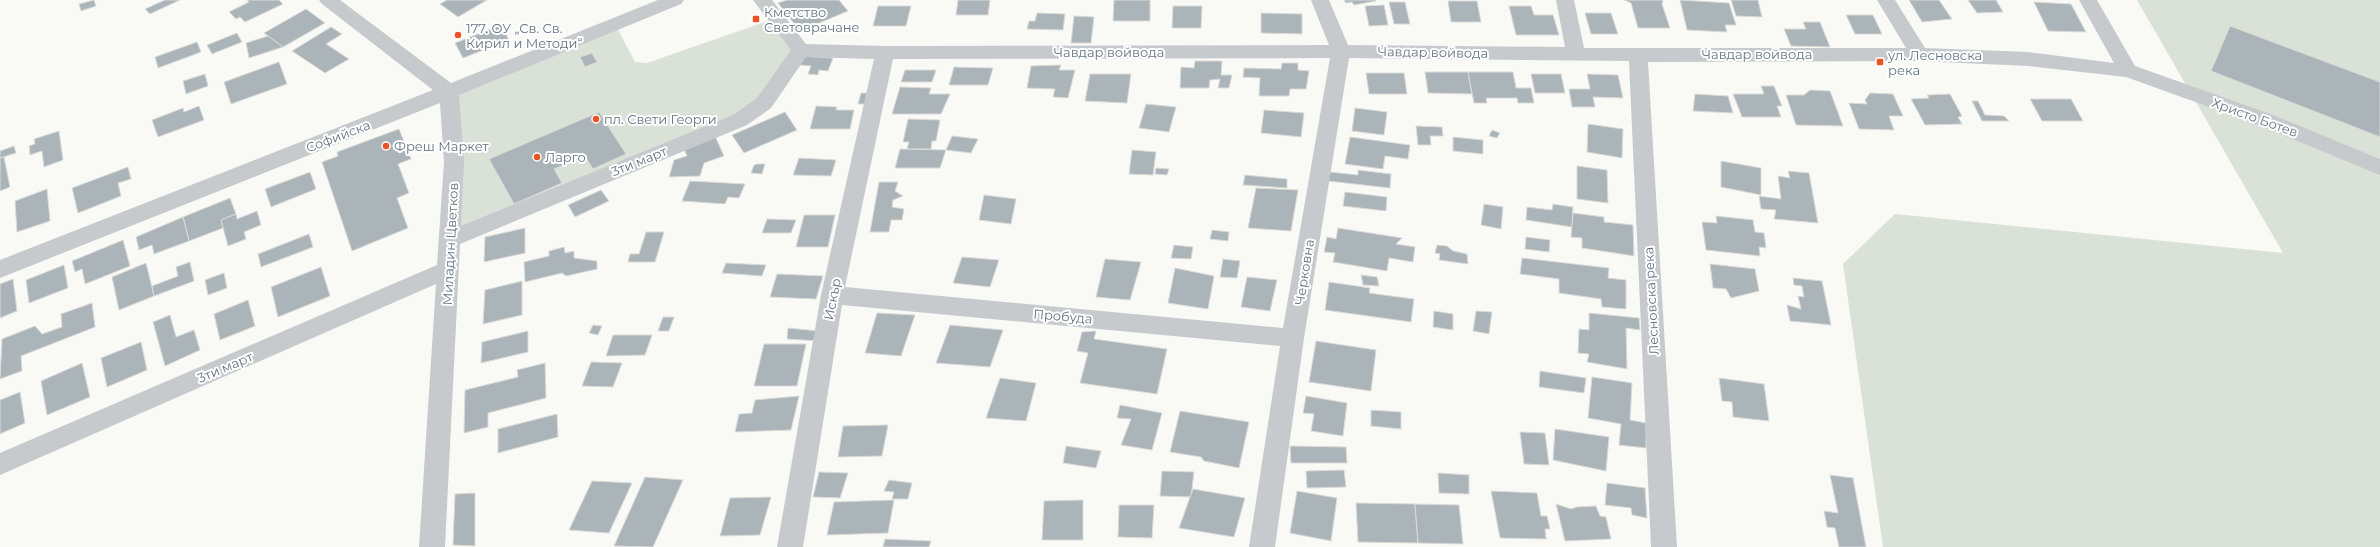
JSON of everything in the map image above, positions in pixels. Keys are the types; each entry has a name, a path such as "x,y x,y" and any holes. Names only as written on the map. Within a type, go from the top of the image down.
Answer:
{"street":[{"path":"328,0 449,92"},
{"name":"Софийска","path":"0,269 449,92 674,0"},
{"path":"762,0 801,50"},
{"path":"1320,0 1341,51"},
{"path":"1565,0 1576,54"},
{"path":"1886,0 1919,54"},
{"path":"2088,0 2128,71"},
{"name":"Чавдар войвода","path":"801,50 885,53 1341,51 1638,55 1919,54 2028,59 2128,71"},
{"name":"3ти март","path":"451,239 740,120 764,103 801,50"},
{"name":"Черковна","path":"1262,547 1293,338 1341,51"},
{"name":"Искър","path":"790,547 832,295 885,53"},
{"name":"Лесновска река","path":"1638,55 1664,547"},
{"name":"Христо Ботев","path":"2128,71 2266,120 2380,167"},
{"name":"Миладин Цветков","path":"432,547 451,239 454,162 449,92"},
{"name":"3ти март","path":"0,464 449,269"},
{"name":"Пробуда","path":"832,295 1293,338"}],"shaded area":[{"path":"2137,0 2380,0 2380,547 1883,547 1843,264 1895,214 2283,253"},
{"name":"пл. Свети Георги","path":"776,18 801,50 764,103 451,239 449,92 615,24 635,62 647,63"}],"building":[{"path":"94,0 96,6 81,11 79,4"},
{"path":"165,0 180,0 150,14 145,9"},
{"path":"247,0 279,0 283,4 245,22 240,17 236,19 229,12 249,2"},
{"path":"447,0 487,0 458,17 440,4"},
{"path":"787,0 839,0 848,11 800,31 778,3"},
{"path":"958,0 990,0 988,15 956,15"},
{"path":"1114,0 1150,0 1150,21 1113,21"},
{"path":"1344,0 1376,1 1354,5 1352,2 1346,3"},
{"path":"1624,0 1663,0 1662,4 1670,28 1638,28 1631,3"},
{"path":"1680,0 1729,3 1736,25 1725,25 1727,32 1687,30"},
{"path":"1731,0 1758,0 1762,17 1736,16"},
{"path":"1909,0 1939,0 1952,19 1922,22"},
{"path":"1968,0 1996,0 2003,12 1977,13"},
{"path":"1448,1 1477,1 1481,22 1451,22"},
{"path":"1389,2 1405,2 1410,24 1394,24"},
{"path":"2034,2 2071,4 2086,32 2048,31"},
{"path":"1384,5 1388,25 1369,26 1365,6"},
{"path":"878,6 911,6 906,26 873,26"},
{"path":"1173,6 1202,6 1201,28 1172,28"},
{"path":"1509,6 1531,6 1534,15 1553,15 1559,35 1516,35"},
{"path":"306,9 325,23 283,47 264,33"},
{"path":"1037,13 1065,14 1063,30 1027,29 1029,21 1035,21"},
{"path":"1261,13 1302,14 1302,34 1261,33"},
{"path":"1585,13 1611,13 1618,34 1591,34"},
{"path":"1846,15 1873,15 1882,34 1855,34"},
{"path":"1074,16 1094,17 1091,43 1071,43"},
{"path":"1803,22 1820,22 1830,47 1791,46 1784,29 1806,29"},
{"path":"501,25 509,40 463,58 455,43"},
{"path":"2230,26 2380,82 2380,137 2211,71"},
{"path":"331,27 342,34 326,44 349,59 325,73 292,51"},
{"path":"237,33 242,42 212,54 207,45"},
{"path":"268,36 283,47 249,58 246,43"},
{"path":"197,42 201,52 158,68 155,57"},
{"path":"592,53 597,62 585,67 580,57"},
{"path":"803,56 833,58 828,71 819,70 818,75 808,74 811,66 800,65"},
{"path":"1195,61 1222,61 1221,75 1232,75 1229,88 1218,88 1220,79 1210,80 1209,88 1180,88 1181,67 1194,68"},
{"path":"279,62 287,84 231,104 224,82"},
{"path":"1282,63 1298,63 1298,70 1309,71 1306,89 1290,89 1289,96 1259,96 1260,78 1243,77 1244,68 1281,69"},
{"path":"1061,65 1059,70 1075,70 1068,98 1053,97 1055,89 1027,88 1031,66"},
{"path":"954,67 993,68 988,85 949,85"},
{"path":"905,70 936,70 932,82 901,82"},
{"path":"1425,72 1468,72 1472,94 1428,93"},
{"path":"1468,72 1513,72 1516,88 1531,88 1534,103 1518,103 1517,98 1486,98 1487,103 1474,103"},
{"path":"1366,73 1404,73 1407,94 1369,94"},
{"path":"205,74 208,86 186,94 183,81"},
{"path":"1090,74 1131,74 1127,103 1085,101"},
{"path":"1531,74 1561,74 1565,93 1535,93"},
{"path":"1587,74 1618,75 1623,98 1593,97 1595,107 1572,107 1569,89 1590,89"},
{"path":"1761,86 1774,86 1782,106 1777,106 1781,117 1742,117 1733,94 1764,94"},
{"path":"900,87 931,88 929,94 950,94 941,114 892,114"},
{"path":"1810,90 1830,91 1843,126 1796,125 1786,95 1804,95"},
{"path":"861,93 872,93 870,104 858,104"},
{"path":"1870,93 1893,94 1903,116 1889,116 1894,130 1859,129 1849,103 1867,104 1865,100"},
{"path":"1695,94 1728,96 1733,113 1693,111"},
{"path":"1950,94 1962,116 1958,117 1962,124 1925,125 1911,99 1929,98 1927,95"},
{"path":"2030,99 2071,99 2083,121 2042,121"},
{"path":"1972,101 1978,101 1985,115 2004,116 2009,121 1982,121"},
{"path":"1146,104 1176,107 1169,132 1139,128"},
{"path":"199,106 204,120 158,137 152,120 183,108 184,112"},
{"path":"816,106 837,107 836,110 854,110 850,129 810,129"},
{"path":"1355,108 1387,112 1384,135 1352,131"},
{"path":"1264,110 1304,113 1301,137 1261,133"},
{"name":"Ларго","path":"599,112 626,154 593,169 585,156 554,169 562,183 514,204 489,159"},
{"path":"785,112 797,130 744,153 732,135"},
{"path":"908,119 940,120 936,141 932,141 931,149 907,149 909,142 903,142"},
{"path":"1588,124 1623,129 1622,158 1587,152"},
{"path":"1416,126 1442,127 1443,136 1430,136 1431,145 1418,145"},
{"path":"399,129 411,159 398,164 409,193 397,198 408,228 352,251 322,162 338,156 337,152"},
{"path":"1492,130 1500,133 1497,138 1489,136"},
{"path":"59,131 63,160 44,167 42,151 30,155 29,146 35,144 34,139"},
{"path":"715,136 724,156 704,163 700,176 669,177 674,160 687,156 683,147"},
{"path":"952,136 978,139 971,153 946,150"},
{"path":"1350,137 1410,145 1408,159 1385,156 1383,169 1345,164"},
{"path":"1453,137 1483,140 1483,154 1453,151"},
{"path":"14,146 16,153 0,158 0,151"},
{"path":"900,149 946,150 940,168 895,168"},
{"path":"1132,150 1156,152 1153,175 1129,174"},
{"path":"4,157 10,187 0,191 0,158"},
{"path":"799,158 836,160 831,176 793,175"},
{"path":"1721,161 1761,168 1761,195 1721,187"},
{"path":"765,164 762,174 751,173 754,165"},
{"path":"1577,166 1607,170 1608,203 1577,199"},
{"path":"128,167 131,179 118,183 121,196 78,213 72,188"},
{"path":"1156,168 1169,169 1167,175 1155,174"},
{"path":"1358,170 1391,174 1390,188 1328,181 1330,172 1358,175"},
{"path":"1788,171 1809,173 1818,223 1774,219 1776,210 1761,209 1759,196 1781,199 1778,176 1790,178"},
{"path":"310,172 316,189 271,207 265,189"},
{"path":"1245,175 1287,179 1287,188 1243,185"},
{"path":"690,181 745,184 739,198 728,197 725,204 682,201"},
{"path":"879,182 898,182 895,191 903,196 893,200 892,207 904,209 902,220 891,220 889,232 870,232"},
{"path":"1256,188 1298,190 1291,231 1248,228"},
{"path":"47,189 50,221 17,232 15,201"},
{"path":"601,190 609,201 575,217 568,205"},
{"path":"1345,192 1387,197 1386,211 1343,206"},
{"path":"984,195 1016,199 1011,224 979,220"},
{"path":"230,198 236,214 221,220 223,228 189,241 183,217"},
{"path":"1484,204 1503,207 1501,229 1481,225"},
{"path":"1553,204 1573,207 1572,227 1526,220 1527,207 1552,210"},
{"path":"257,211 261,225 244,232 246,239 228,246 221,220 236,214 237,219"},
{"path":"1573,213 1604,217 1604,222 1633,225 1634,256 1582,248 1582,238 1571,237"},
{"path":"804,215 835,215 828,247 796,247"},
{"path":"1716,216 1753,220 1755,232 1764,233 1766,248 1759,247 1760,256 1706,250 1702,222 1717,223"},
{"path":"183,217 189,241 154,254 152,245 139,250 136,237"},
{"path":"767,219 796,220 791,233 762,233"},
{"path":"525,228 525,253 484,262 485,237"},
{"path":"1338,228 1402,238 1396,244 1415,247 1413,262 1389,258 1387,271 1333,262 1335,253 1324,252 1327,237 1336,239"},
{"path":"1212,230 1229,232 1228,241 1210,239"},
{"path":"646,232 664,232 655,262 628,262 630,254 639,254"},
{"path":"309,234 313,247 261,267 258,254"},
{"path":"1526,237 1550,240 1549,252 1525,249"},
{"path":"123,240 130,266 85,284 82,269 75,272 72,261"},
{"path":"1174,245 1193,247 1191,259 1171,258"},
{"path":"1437,245 1447,246 1453,251 1467,254 1468,264 1439,260 1440,254 1435,253"},
{"path":"564,247 565,253 574,251 574,258 597,261 597,269 566,276 562,273 525,282 524,262 549,256 549,251"},
{"path":"962,257 999,260 990,287 953,283"},
{"path":"1522,258 1609,268 1608,278 1626,280 1626,309 1602,307 1601,299 1559,293 1559,279 1520,274"},
{"path":"1105,259 1141,262 1130,300 1096,297"},
{"path":"1223,259 1240,261 1237,278 1220,277"},
{"path":"190,262 194,281 154,296 152,286 178,276 176,267"},
{"path":"146,263 154,296 119,310 112,277"},
{"path":"726,263 766,265 762,276 722,273"},
{"path":"1710,264 1755,269 1759,291 1731,298 1726,289 1713,288"},
{"path":"64,265 68,288 29,303 26,280"},
{"path":"321,267 330,296 278,317 271,287"},
{"path":"1175,268 1214,276 1208,309 1168,303"},
{"path":"224,273 227,288 208,295 205,280"},
{"path":"777,274 823,276 816,299 770,297"},
{"path":"1361,275 1377,277 1379,286 1363,285"},
{"path":"1247,277 1277,280 1270,311 1241,307"},
{"path":"1793,278 1822,281 1831,325 1790,321 1787,305 1801,309 1798,296 1804,297 1802,286 1794,285"},
{"path":"13,279 17,311 0,318 0,284"},
{"path":"522,281 522,315 483,324 485,290"},
{"path":"1329,282 1370,288 1369,293 1414,299 1411,322 1325,310"},
{"path":"248,300 255,326 220,340 214,314"},
{"path":"92,303 95,327 21,356 22,371 0,379 2,339 35,326 42,334 62,327 61,314"},
{"path":"1434,311 1453,314 1453,330 1433,327"},
{"path":"1476,311 1492,312 1489,334 1473,331"},
{"path":"877,313 915,315 901,356 865,353"},
{"path":"1589,313 1639,318 1640,330 1626,328 1627,369 1587,362 1589,354 1578,353 1579,329 1589,330"},
{"path":"170,315 176,337 194,330 200,350 165,366 153,322"},
{"path":"663,317 674,317 669,331 658,331"},
{"path":"593,325 602,326 598,335 589,333"},
{"path":"950,325 1003,330 990,367 936,363"},
{"path":"788,328 818,331 818,341 787,339"},
{"path":"528,331 528,352 481,363 482,342"},
{"path":"1096,331 1094,339 1167,349 1157,394 1080,383 1088,353 1077,351 1082,332"},
{"path":"613,335 652,335 645,355 606,356"},
{"path":"1316,341 1376,350 1371,391 1309,382"},
{"path":"141,342 147,370 107,387 101,358"},
{"path":"764,344 806,344 797,386 754,386"},
{"path":"591,362 622,363 613,387 582,386"},
{"path":"82,363 90,397 47,415 41,381"},
{"path":"545,363 546,398 488,413 488,427 464,433 465,390 518,377 517,370"},
{"path":"1540,371 1586,378 1584,393 1539,387"},
{"path":"1592,377 1632,383 1630,420 1646,423 1646,448 1619,445 1621,424 1588,418"},
{"path":"1000,378 1036,383 1026,421 986,418"},
{"path":"1719,378 1764,384 1769,421 1733,417 1732,402 1722,401"},
{"path":"20,392 25,423 0,434 0,400"},
{"path":"799,396 791,430 735,432 739,414 752,413 755,400"},
{"path":"1306,396 1347,403 1343,436 1311,431 1314,414 1303,413"},
{"path":"1120,405 1162,413 1152,450 1121,445 1131,419 1117,418"},
{"path":"1371,410 1401,412 1401,429 1371,426"},
{"path":"1180,411 1249,422 1239,468 1204,461 1201,457 1170,452"},
{"path":"557,414 558,437 498,453 498,429"},
{"path":"888,425 882,456 838,457 843,426"},
{"path":"1555,429 1609,437 1606,471 1553,460"},
{"path":"1520,432 1545,433 1549,465 1524,464"},
{"path":"1066,446 1101,451 1096,468 1063,463"},
{"path":"1290,446 1346,447 1347,463 1291,463"},
{"path":"1344,470 1346,487 1307,488 1306,471"},
{"path":"1162,471 1194,472 1191,497 1160,496"},
{"path":"819,472 848,473 840,498 813,497"},
{"path":"1438,473 1469,475 1469,494 1439,493"},
{"path":"1830,475 1853,478 1866,547 1839,547 1835,528 1827,527 1824,511 1838,513"},
{"path":"645,477 683,480 653,547 614,546"},
{"path":"889,480 912,483 908,499 892,499 894,492 884,491"},
{"path":"592,481 632,483 609,533 569,530"},
{"path":"1607,483 1645,488 1647,518 1632,515 1631,508 1605,505"},
{"path":"1193,489 1245,498 1234,537 1179,528"},
{"path":"1297,491 1337,498 1331,541 1290,533"},
{"path":"1491,491 1537,493 1541,516 1547,516 1550,529 1545,529 1546,539 1500,538"},
{"path":"475,493 475,546 453,545 455,494"},
{"path":"771,497 760,535 720,536 730,498"},
{"path":"894,500 888,533 827,535 834,502"},
{"path":"1083,500 1083,540 1042,540 1044,501"},
{"path":"1356,503 1415,504 1418,543 1358,542"},
{"path":"1415,504 1459,505 1463,544 1418,543"},
{"path":"1556,504 1571,509 1577,507 1596,506 1600,516 1606,517 1611,539 1565,541"},
{"path":"1119,505 1154,505 1152,538 1118,537"},
{"path":"885,539 931,541 929,547 883,547"}],"place":[{"name":"Кметство Световрачане","path":"756,19"},
{"name":"177. ОУ „Св. Св. Кирил и Методи“","path":"458,35"},
{"name":"ул. Лесновска река","path":"1880,62"},
{"name":"пл. Свети Георги","path":"596,119"},
{"name":"Фреш Маркет","path":"386,146"},
{"name":"Ларго","path":"537,157"}]}
